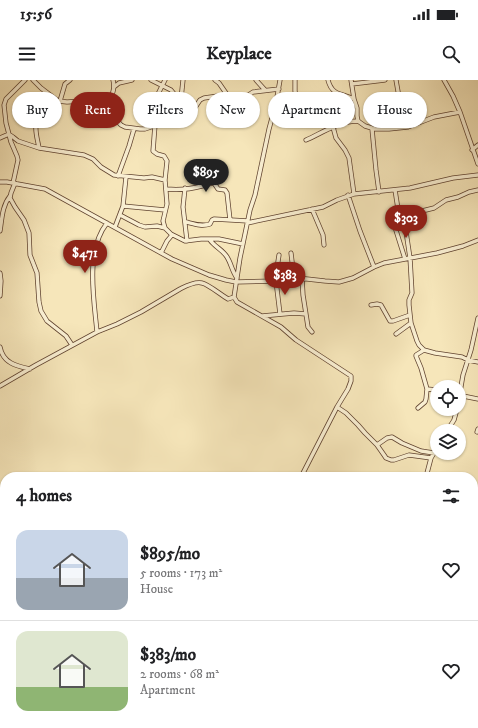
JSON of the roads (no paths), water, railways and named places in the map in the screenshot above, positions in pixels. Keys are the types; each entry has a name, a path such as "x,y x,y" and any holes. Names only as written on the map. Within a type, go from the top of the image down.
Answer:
{"street":[{"path":"0,231 2,215 14,183 18,160 6,123 5,101 25,80"},
{"path":"33,80 46,92"},
{"path":"62,92 66,84 70,80"},
{"path":"113,80 113,92"},
{"path":"114,87 119,83 132,80"},
{"path":"151,80 172,92"},
{"path":"160,92 165,80"},
{"path":"182,92 183,80"},
{"path":"256,80 265,90"},
{"path":"280,80 255,195 250,210 234,297 237,302 284,330 296,340 350,374 352,378 304,472"},
{"path":"295,80 295,92"},
{"path":"328,80 330,86 335,92"},
{"path":"353,92 352,82 385,80"},
{"path":"396,80 398,92"},
{"path":"444,80 460,112 478,164"},
{"path":"218,81 225,92"},
{"path":"252,92 279,89"},
{"path":"198,104 206,98"},
{"path":"355,102 358,121 365,126 379,130 398,128"},
{"path":"427,120 460,112"},
{"path":"125,127 134,129 148,128"},
{"path":"36,128 39,148"},
{"path":"156,128 153,149 154,152 166,158 167,164 165,180 167,204 163,221 165,228 172,235 182,240 224,240 243,244"},
{"path":"306,140 330,128"},
{"path":"332,128 336,138 349,158 354,194"},
{"path":"118,176 134,129"},
{"path":"372,129 379,192"},
{"path":"0,138 9,135 18,141 39,148 84,155 93,159 107,171 118,176 152,177 165,180"},
{"path":"472,150 478,145"},
{"path":"186,222 196,225 205,225 210,224 213,219 248,222 322,207 348,195 410,188 453,178 478,175"},
{"path":"114,227 123,206 126,177"},
{"path":"0,182 45,189 172,259 199,271 226,280 276,281 302,278 325,282 339,282 353,278 384,263 451,250 478,240"},
{"path":"166,190 201,187 213,183 218,189 226,192 228,196 230,220"},
{"path":"185,188 184,207 187,241"},
{"path":"395,190 398,209 406,224 412,293 409,301 410,315 417,341 424,350 462,357 478,362"},
{"path":"402,216 434,208 446,200 478,190"},
{"path":"348,195 374,267"},
{"path":"10,196 12,204 24,220 29,233 30,255 36,273 41,311 47,321 66,336 72,345"},
{"path":"123,206 165,210"},
{"path":"312,209 323,235 324,245"},
{"path":"120,215 143,226 165,228"},
{"path":"97,332 92,266 101,232 107,223"},
{"path":"394,224 405,259"},
{"path":"161,253 172,235"},
{"path":"210,240 215,247 226,255 237,280"},
{"path":"291,252 294,278"},
{"path":"279,255 276,281 280,314"},
{"path":"0,273 0,296"},
{"path":"302,278 308,328 312,332"},
{"path":"0,386 72,345 141,312 180,289 193,284 202,283 228,298 234,297"},
{"path":"371,305 381,305 391,321 410,315"},
{"path":"261,316 306,314"},
{"path":"463,380 476,339 478,318"},
{"path":"396,334 412,323"},
{"path":"0,347 2,354 12,364 30,369"},
{"path":"418,408 425,402 427,389 416,355 424,350"},
{"path":"466,397 478,399"},
{"path":"337,407 346,413 377,445 384,455 391,460 398,460 409,455 430,458"},
{"path":"377,445 386,438 392,437 421,451 430,452"},
{"path":"427,472 430,460"}]}
